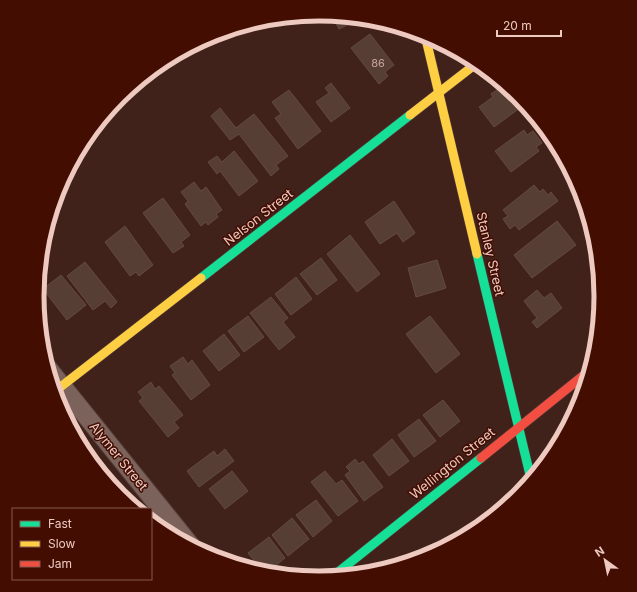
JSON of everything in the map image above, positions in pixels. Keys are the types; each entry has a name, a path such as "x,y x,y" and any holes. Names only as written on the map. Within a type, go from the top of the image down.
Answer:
{"street":[{"name":"Stanley Street","path":"427,43 529,472"},
{"name":"Nelson Street","path":"59,388 471,67"},
{"name":"Wellington Street","path":"341,570 581,377"},
{"name":"Alymer Street","path":"61,393 181,534"}],"building":[{"path":"335,22 351,23 339,29"},
{"path":"370,34 394,65 385,72 388,76 379,84 351,48"},
{"path":"331,83 350,108 331,122 316,102 329,93 325,88"},
{"path":"499,88 519,109 494,127 479,107 493,97 491,94"},
{"path":"289,90 321,131 298,149 275,118 281,114 272,102"},
{"path":"220,108 236,128 254,114 288,156 276,165 279,169 271,176 239,134 230,140 211,116"},
{"path":"524,130 527,135 533,131 542,143 536,147 539,151 511,172 495,151"},
{"path":"234,151 258,181 239,196 220,171 217,174 208,162 217,156 222,162"},
{"path":"194,182 201,191 206,187 222,210 216,214 218,217 208,225 206,222 201,226 185,204 188,201 181,192"},
{"path":"534,185 540,192 543,189 548,195 551,192 558,201 519,230 515,225 510,229 503,219 508,216 503,210"},
{"path":"163,198 190,235 181,242 184,246 173,253 143,213"},
{"path":"394,201 415,233 403,242 397,233 380,244 365,222"},
{"path":"557,221 576,245 532,278 514,255"},
{"path":"125,226 153,265 139,276 136,272 130,276 105,242"},
{"path":"350,235 380,274 357,292 327,254"},
{"path":"321,258 337,280 317,295 300,274"},
{"path":"437,260 446,288 416,297 408,268"},
{"path":"85,262 117,302 111,308 105,301 93,310 67,276"},
{"path":"61,275 86,305 67,320 44,290 44,288"},
{"path":"296,277 312,299 291,315 275,294"},
{"path":"537,290 544,298 551,293 562,308 537,328 532,322 537,318 524,301"},
{"path":"271,297 288,318 283,322 295,337 279,350 250,313"},
{"path":"248,316 264,337 244,352 228,331"},
{"path":"430,316 460,354 436,373 406,334"},
{"path":"224,334 240,355 219,371 203,351"},
{"path":"183,357 188,364 192,360 210,385 191,400 172,375 175,373 170,366"},
{"path":"151,382 155,389 159,386 183,415 174,422 179,428 168,437 139,401 143,398 138,392"},
{"path":"443,400 460,421 440,437 423,415"},
{"path":"419,419 436,441 414,457 398,435"},
{"path":"392,439 409,461 389,476 373,455"},
{"path":"225,449 234,461 199,487 187,471 214,451 217,456"},
{"path":"355,459 359,464 363,461 383,487 364,501 345,475 350,471 346,467"},
{"path":"232,471 248,491 225,509 209,489"},
{"path":"325,471 336,484 342,480 358,501 338,516 311,482"},
{"path":"316,500 332,521 313,537 296,515"},
{"path":"292,518 309,539 288,556 272,535"},
{"path":"269,537 285,558 273,567 257,564 248,553"}],"traffic: fast":[{"path":"201,278 410,115"},
{"path":"477,254 529,472"},
{"path":"341,570 481,458"}],"traffic: slow":[{"path":"427,43 477,254"},
{"path":"410,115 471,67"},
{"path":"59,388 201,278"}],"traffic: jam":[{"path":"481,458 581,378"}]}
